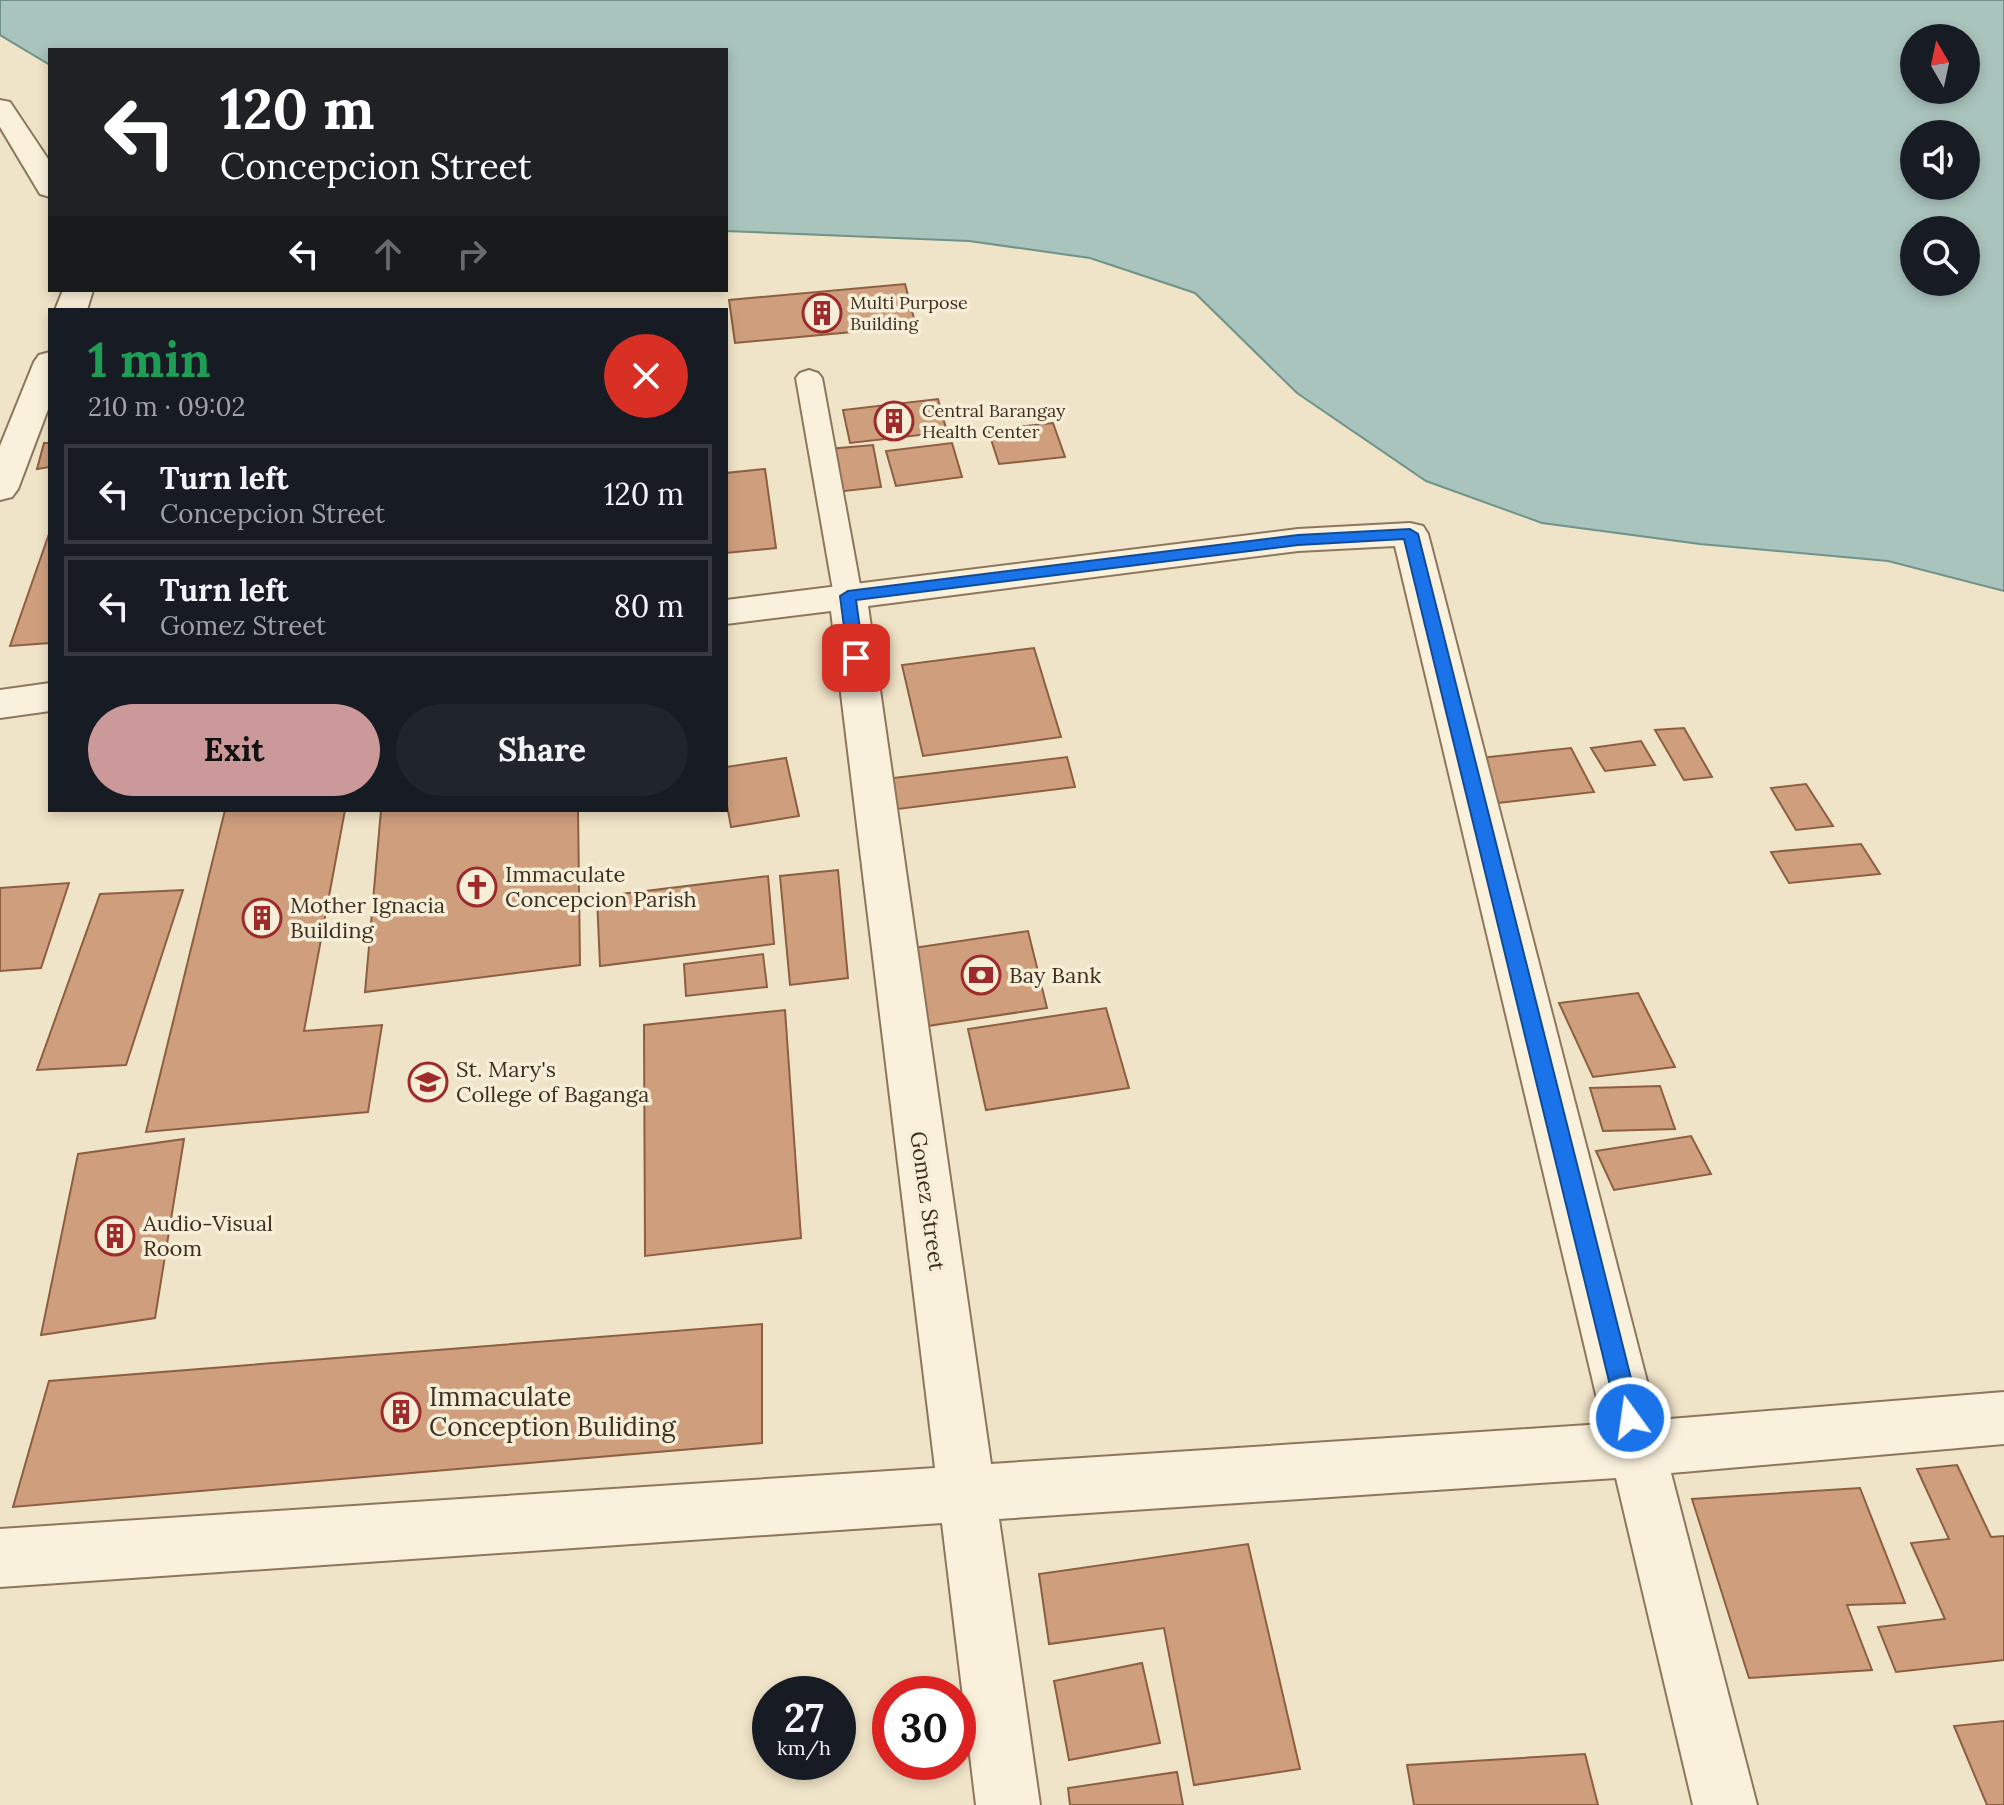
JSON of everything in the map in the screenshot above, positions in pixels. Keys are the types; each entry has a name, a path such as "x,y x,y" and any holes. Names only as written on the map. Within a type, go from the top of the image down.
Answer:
{"street":[{"path":"0,108 27,145 48,184"},
{"path":"3,473 48,367"},
{"path":"728,612 1298,540 1410,534 1725,1805"},
{"name":"Gomez Street","path":"848,596 1008,1805"},
{"path":"0,704 48,697"},
{"path":"0,1558 1637,1449 2004,1418"}],"lane":[{"path":"809,378 848,596"}],"water":[{"path":"0,0 2004,0 2004,591 1888,561 1700,544 1542,523 1426,481 1297,393 1195,293 1090,258 969,241 728,231 728,48 48,48 48,64 0,35"}],"building":[{"name":"Multi Purpose Building","path":"905,284 916,326 735,343 729,300"},
{"name":"Central Barangay Health Center","path":"938,399 947,432 850,443 843,410"},
{"path":"1053,423 1065,457 999,464 988,430"},
{"path":"44,443 48,443 48,467 37,469"},
{"path":"952,443 962,477 896,486 886,451"},
{"path":"873,445 881,487 836,492 828,449"},
{"path":"765,469 776,548 728,553 728,473"},
{"path":"48,537 48,643 10,646"},
{"path":"1034,648 1061,737 923,756 902,665"},
{"path":"1684,728 1712,777 1684,780 1655,730"},
{"path":"1641,741 1655,765 1605,771 1591,748"},
{"path":"1571,748 1594,792 1490,804 1470,759"},
{"path":"1067,757 1075,787 890,810 885,779"},
{"path":"786,758 799,816 731,827 728,767"},
{"path":"1806,784 1833,826 1796,830 1771,788"},
{"name":"Mother Ignacia Building","path":"225,812 345,812 304,1031 382,1025 368,1112 146,1132"},
{"name":"Immaculate Concepcion Parish","path":"381,812 578,812 580,965 365,992"},
{"path":"1861,844 1880,874 1789,883 1771,852"},
{"path":"838,870 848,978 790,985 780,876"},
{"path":"768,876 774,944 600,966 597,897"},
{"path":"69,883 41,968 0,971 0,888"},
{"path":"183,890 126,1065 37,1070 100,894"},
{"path":"1028,931 1047,1008 921,1027 906,949"},
{"path":"763,954 767,987 686,996 684,964"},
{"path":"1638,993 1675,1067 1593,1077 1559,1003"},
{"path":"1106,1008 1129,1088 986,1110 968,1029"},
{"path":"785,1010 801,1238 645,1256 644,1025"},
{"path":"1660,1086 1675,1129 1603,1131 1590,1088"},
{"path":"1691,1136 1711,1174 1614,1190 1596,1151"},
{"name":"Audio-Visual Room","path":"184,1139 155,1318 41,1335 78,1154"},
{"name":"Immaculate Conception Buliding","path":"762,1324 762,1443 13,1507 49,1381"},
{"path":"1957,1465 1991,1537 2004,1536 2004,1660 1896,1672 1878,1627 1945,1619 1911,1543 1949,1539 1917,1469"},
{"path":"1860,1488 1905,1603 1847,1605 1872,1670 1749,1678 1692,1499"},
{"path":"1248,1544 1300,1769 1194,1785 1164,1628 1049,1644 1039,1574"},
{"path":"1142,1663 1160,1743 1069,1760 1054,1681"},
{"path":"2004,1721 2004,1805 1987,1805 1954,1726"},
{"path":"1585,1754 1598,1805 1414,1805 1407,1765"},
{"path":"1177,1772 1183,1805 1070,1805 1068,1788"}],"place":[{"name":"Multi Purpose Building","path":"822,313"},
{"name":"Central Barangay Health Center","path":"894,421"},
{"name":"Immaculate Concepcion Parish","path":"477,887"},
{"name":"Mother Ignacia Building","path":"262,918"},
{"name":"Bay Bank","path":"981,975"},
{"name":"St. Mary's College of Baganga","path":"428,1082"},
{"name":"Audio-Visual Room","path":"115,1236"},
{"name":"Immaculate Conception Buliding","path":"401,1412"}],"route":[{"path":"856,658 848,596 1298,540 1410,534 1630,1418"}]}
